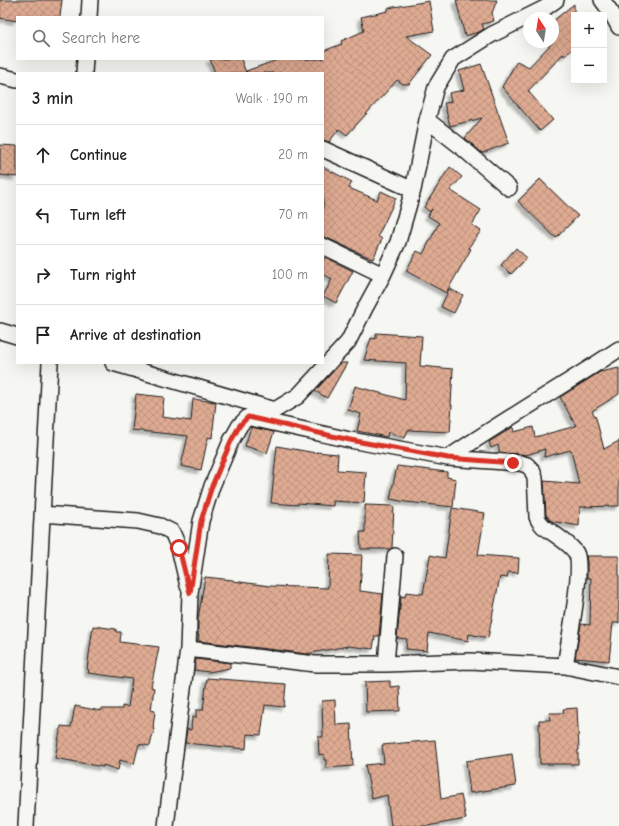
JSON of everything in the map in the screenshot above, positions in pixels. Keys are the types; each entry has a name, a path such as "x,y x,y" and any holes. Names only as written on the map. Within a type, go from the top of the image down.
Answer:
{"street":[{"path":"89,16 90,0"},
{"path":"166,826 188,649 190,593 201,521 212,486 231,441 240,425 248,417 275,410 298,396 348,342 398,242 413,190 427,120 436,88 453,59 491,35 544,8 556,0"},
{"path":"602,0 611,12 619,27"},
{"path":"84,72 85,60"},
{"path":"0,76 16,80"},
{"path":"427,120 509,188"},
{"path":"324,149 413,190"},
{"path":"324,246 382,275"},
{"path":"0,331 16,336"},
{"path":"448,458 487,431 585,371 619,348"},
{"path":"26,826 50,364"},
{"path":"115,364 275,410"},
{"path":"248,417 350,440 448,458 520,463 527,465 532,470 535,478 537,517 539,521 543,526 572,548 577,555 576,600 565,666"},
{"path":"42,514 138,521 160,526 172,532 179,548 190,593"},
{"path":"386,664 395,556"},
{"path":"188,649 315,664 386,664 470,661 565,666 619,677"}],"building":[{"path":"0,0 62,0 60,16 16,16 16,21 0,18"},
{"path":"456,0 497,0 492,13 494,21 482,24 484,29 479,32 465,36"},
{"path":"429,1 434,31 406,36 432,55 409,84 403,84 397,80 347,135 339,129 329,142 324,140 324,72 246,71 277,60 324,60 324,51 342,44 341,41 364,31 361,17 388,11 388,8"},
{"path":"574,4 574,12 571,12 571,50 564,56 563,54 528,91 553,120 540,131 502,87 517,61 529,67 547,48 559,48 559,16"},
{"path":"210,60 241,60 246,72 215,72"},
{"path":"481,64 509,143 482,153 465,138 482,118 450,126 444,103 451,102 449,93 464,90 459,71"},
{"path":"0,145 16,146 16,177 0,175"},
{"path":"450,167 462,177 450,190 481,210 472,225 481,231 468,248 471,249 446,293 406,271 417,251 423,254 439,223 428,216 432,209 430,212 424,207"},
{"path":"324,168 352,182 349,188 377,200 381,191 396,198 378,236 382,239 373,259 324,237"},
{"path":"540,179 578,216 556,238 518,201"},
{"path":"516,248 527,258 511,274 501,265"},
{"path":"325,257 353,271 336,303 324,297 332,279 324,275"},
{"path":"449,289 463,295 454,313 441,307"},
{"path":"376,333 422,336 420,366 453,369 450,432 408,430 405,438 388,432 387,437 357,431 361,414 348,410 355,386 405,400 406,363 364,360 371,338 376,339"},
{"path":"341,363 347,363 327,398 315,391"},
{"path":"619,368 619,394 592,411 596,418 604,449 619,441 619,506 580,507 579,526 551,521 546,515 544,481 579,484 571,450 544,457 545,449 526,455 500,453 498,445 491,448 489,442 513,427 514,432 533,427 535,437 576,426 560,397 600,372"},
{"path":"136,394 164,397 162,417 191,421 193,399 216,402 212,438 208,437 201,470 181,466 188,436 132,430"},
{"path":"251,427 274,432 267,453 245,446"},
{"path":"277,446 316,453 338,454 337,470 366,472 364,503 333,501 333,506 298,503 298,505 271,503"},
{"path":"397,466 447,472 447,477 456,479 453,507 390,499"},
{"path":"365,505 394,506 392,548 361,549 360,532 365,532"},
{"path":"452,508 485,513 478,555 519,558 518,573 508,572 507,578 500,577 488,638 469,634 468,641 429,633 427,651 406,649 407,639 397,638 401,596 405,597 406,592 423,594 430,555 445,558"},
{"path":"329,554 362,555 360,591 383,594 379,636 375,636 373,649 348,646 306,654 198,641 198,619 205,577 270,586 328,588"},
{"path":"586,556 619,556 619,623 613,623 609,661 575,658 581,624 590,625 591,578 587,578"},
{"path":"93,626 116,629 116,632 121,632 120,642 159,647 151,687 154,688 151,710 155,711 154,729 150,746 139,744 134,764 120,760 118,770 103,765 103,767 55,758 61,726 71,727 75,706 101,711 101,709 122,709 122,706 128,707 132,679 88,673 89,670 87,669"},
{"path":"196,659 230,663 230,668 209,672 194,670"},
{"path":"207,678 286,684 284,707 265,705 261,735 247,734 246,749 185,743 187,729 191,730 192,717 196,718 196,710 203,710"},
{"path":"390,681 390,687 399,686 400,711 366,712 365,682"},
{"path":"335,700 336,725 351,724 353,766 326,768 324,754 319,755 318,737 323,737 322,701"},
{"path":"577,708 579,750 578,764 540,764 539,720 550,720 549,713 564,713 563,709"},
{"path":"435,740 441,799 461,795 466,819 427,826 391,826 387,795 372,799 365,765 384,763 382,745"},
{"path":"512,754 516,786 470,793 466,761"}],"route":[{"path":"179,548 190,593 201,521 212,486 231,441 240,425 248,417 350,440 448,458 513,463"}]}
